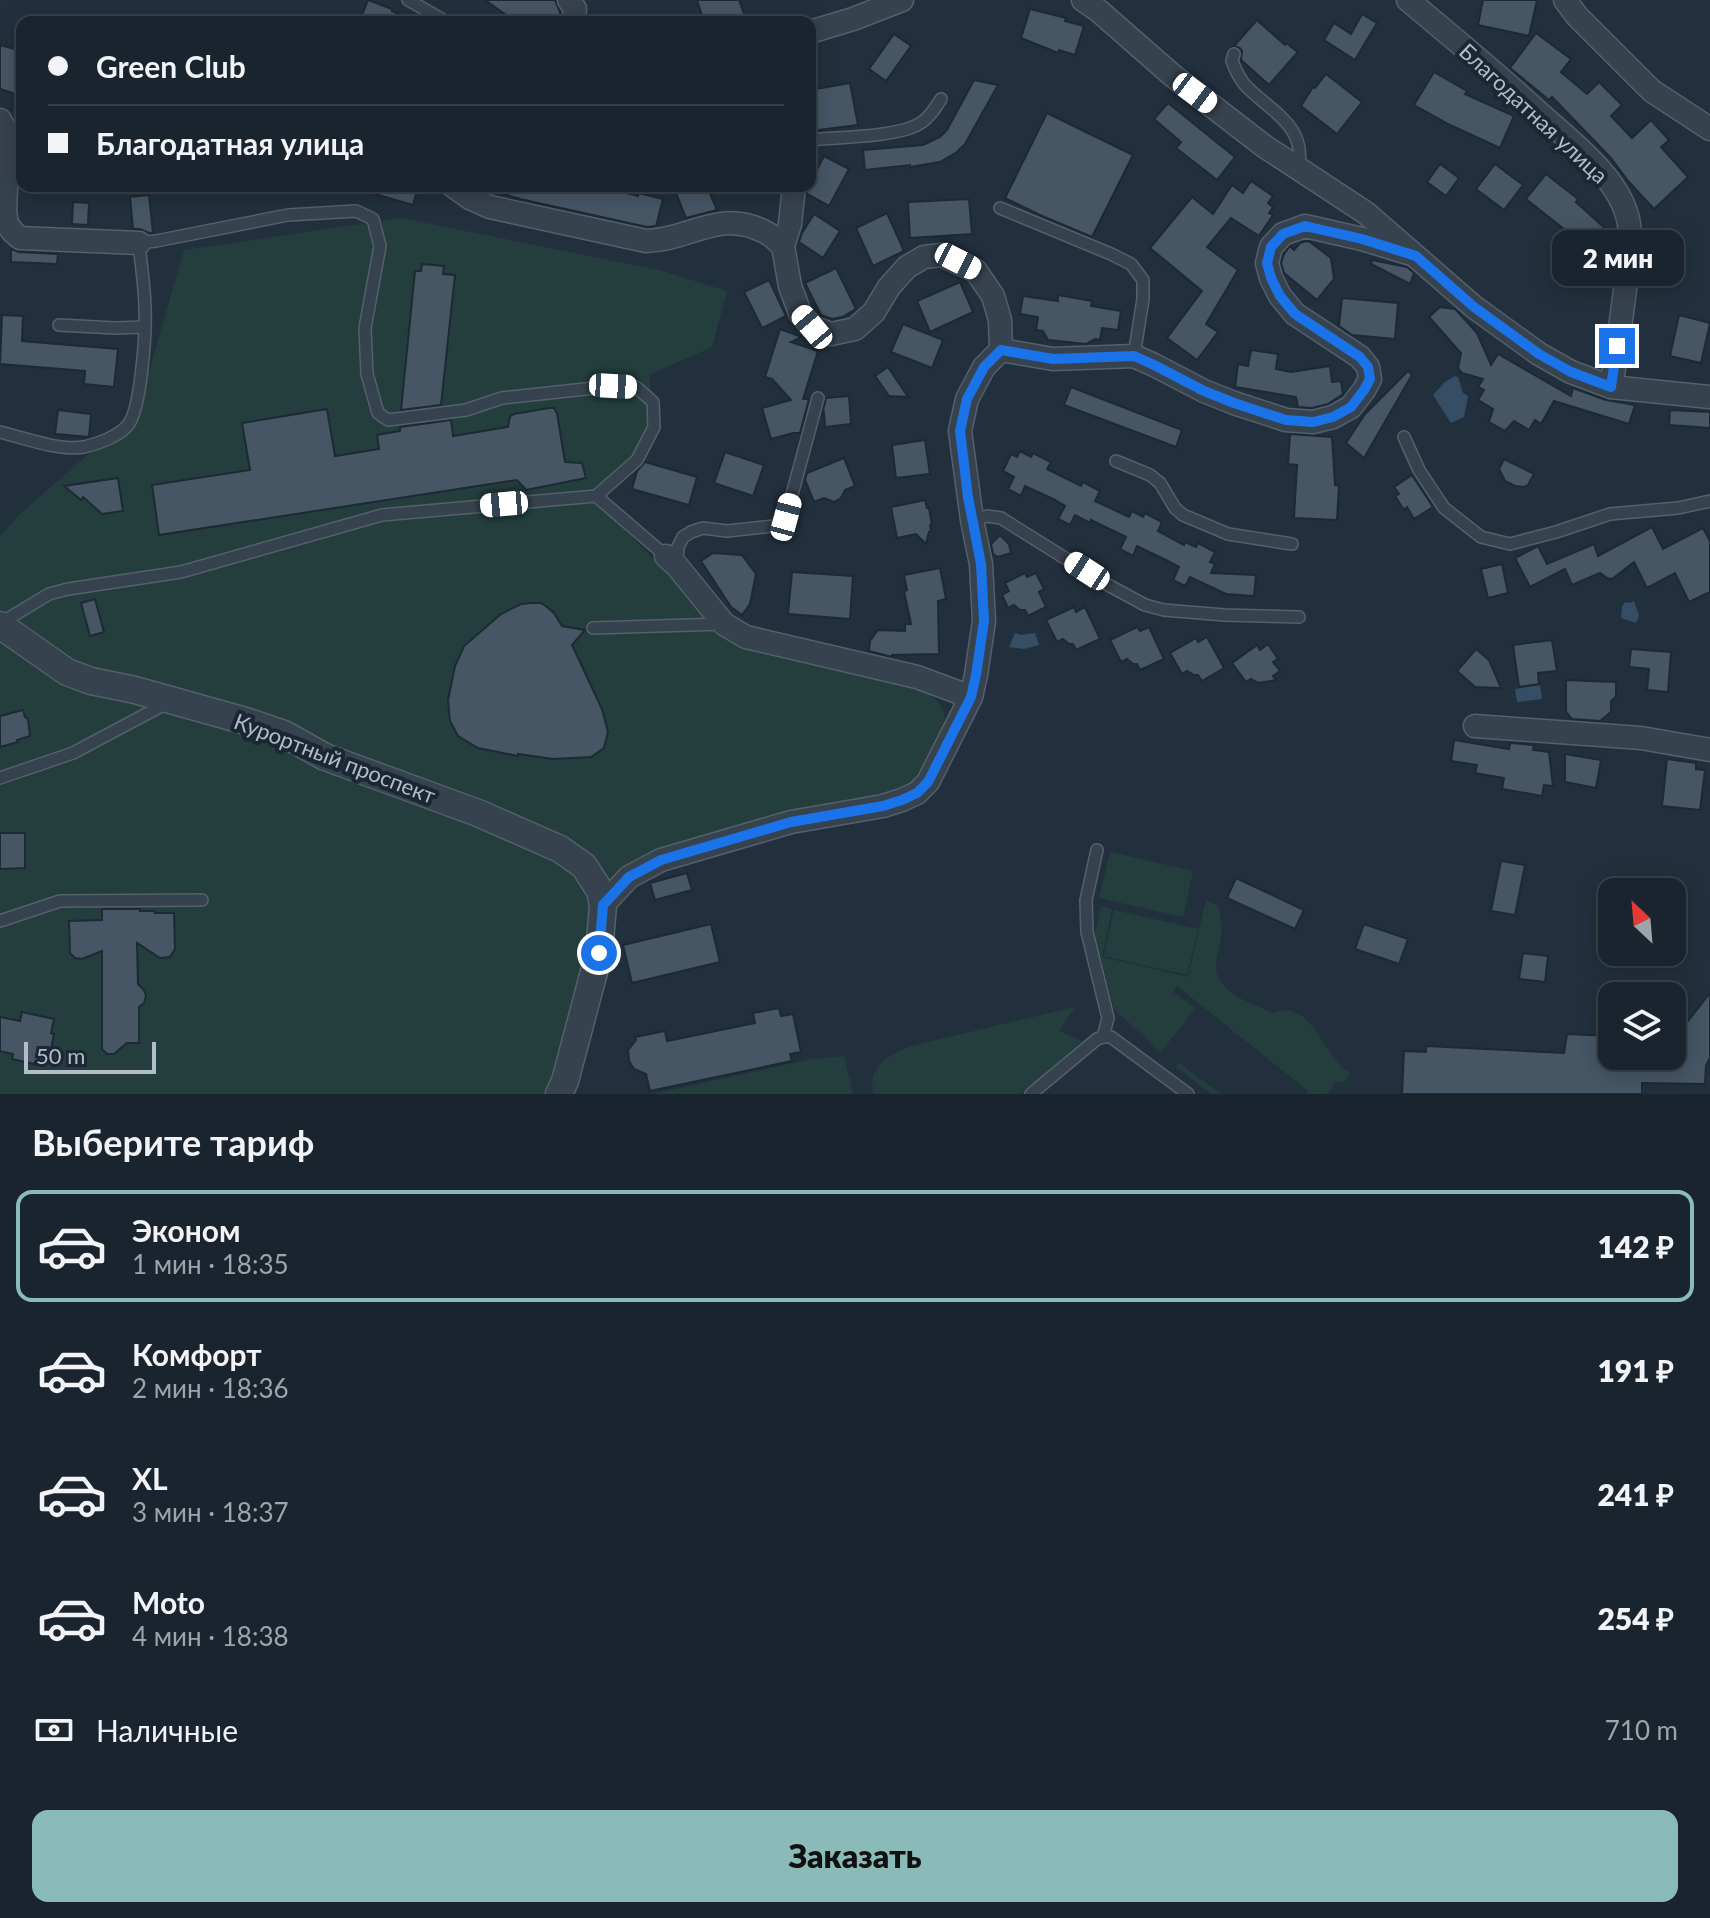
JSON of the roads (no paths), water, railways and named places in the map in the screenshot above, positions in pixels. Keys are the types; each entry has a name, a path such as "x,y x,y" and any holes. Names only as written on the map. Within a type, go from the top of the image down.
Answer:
{"street":[{"path":"816,30 902,0"},
{"path":"1083,0 1172,75 1264,146 1366,213 1474,307 1539,354 1571,372 1611,387 1710,397"},
{"name":"Благодатная улица","path":"1408,0 1517,92 1589,159 1614,188 1629,222 1631,238 1611,387"},
{"path":"1565,0 1652,91 1710,129"},
{"path":"0,120 7,133 5,211 7,224 13,232 20,238 139,243"},
{"path":"462,192 490,207 646,241 661,241 725,222 765,231 783,246"},
{"path":"559,1094 599,953 603,905 629,877 661,860 791,822 883,806 917,793 928,782 973,686 984,621 981,564 960,431 967,399 984,367 1001,350 1000,320 993,296 976,271 941,255 924,257 907,267 889,287 874,312 855,329 831,334 812,327 800,313 790,286 783,246 790,224 793,192"},
{"path":"1001,350 1053,359 1134,356 1204,391 1260,412 1286,420 1313,422 1333,417 1351,407 1370,379 1368,367 1360,357 1295,314 1280,296 1267,263 1271,247 1283,234 1305,226 1416,256"},
{"path":"671,561 724,624 746,637 917,677 973,686"},
{"name":"Курортный проспект","path":"0,624 67,672 284,734 325,757 478,813 560,849 584,866 600,891 603,905"},
{"path":"1475,726 1641,738 1710,750"}],"lane":[{"path":"408,0 436,16"},
{"path":"1234,54 1232,61 1243,82 1289,124 1301,155 1298,169"},
{"path":"816,139 917,126 929,117 941,99"},
{"path":"1000,208 1131,264 1143,280 1134,356"},
{"path":"0,432 47,444 83,447 123,430 133,416 145,327 139,243 288,215 356,211 373,219 380,246 365,328 367,374 378,413 388,420 466,410 502,398 613,386 636,387 653,402 654,427 637,460 596,496 382,515 181,572 49,594 0,624"},
{"path":"59,325 145,327"},
{"path":"596,496 671,561 683,537 691,532 703,528 727,531 774,526 786,517 818,398"},
{"path":"1404,437 1419,470 1444,508 1481,537 1510,544 1610,514 1678,508 1710,501"},
{"path":"1116,461 1150,475 1160,483 1175,508 1183,515 1228,534 1292,544"},
{"path":"972,520 987,516 1001,518 1145,605 1164,610 1224,615 1299,617"},
{"path":"593,628 724,624"},
{"path":"0,778 73,753 172,700"},
{"path":"1097,850 1086,911 1087,932 1108,1018 1103,1037"},
{"path":"0,921 60,901 202,900"},
{"path":"1031,1094 1103,1037 1111,1037 1188,1094"}],"water":[{"path":"1455,376 1463,393 1468,396 1464,417 1451,423 1433,395"},
{"path":"1634,601 1639,616 1636,623 1621,618 1625,602"},
{"path":"1015,633 1035,633 1039,645 1024,649 1009,647"},
{"path":"1540,685 1542,699 1517,702 1515,689"}]}
